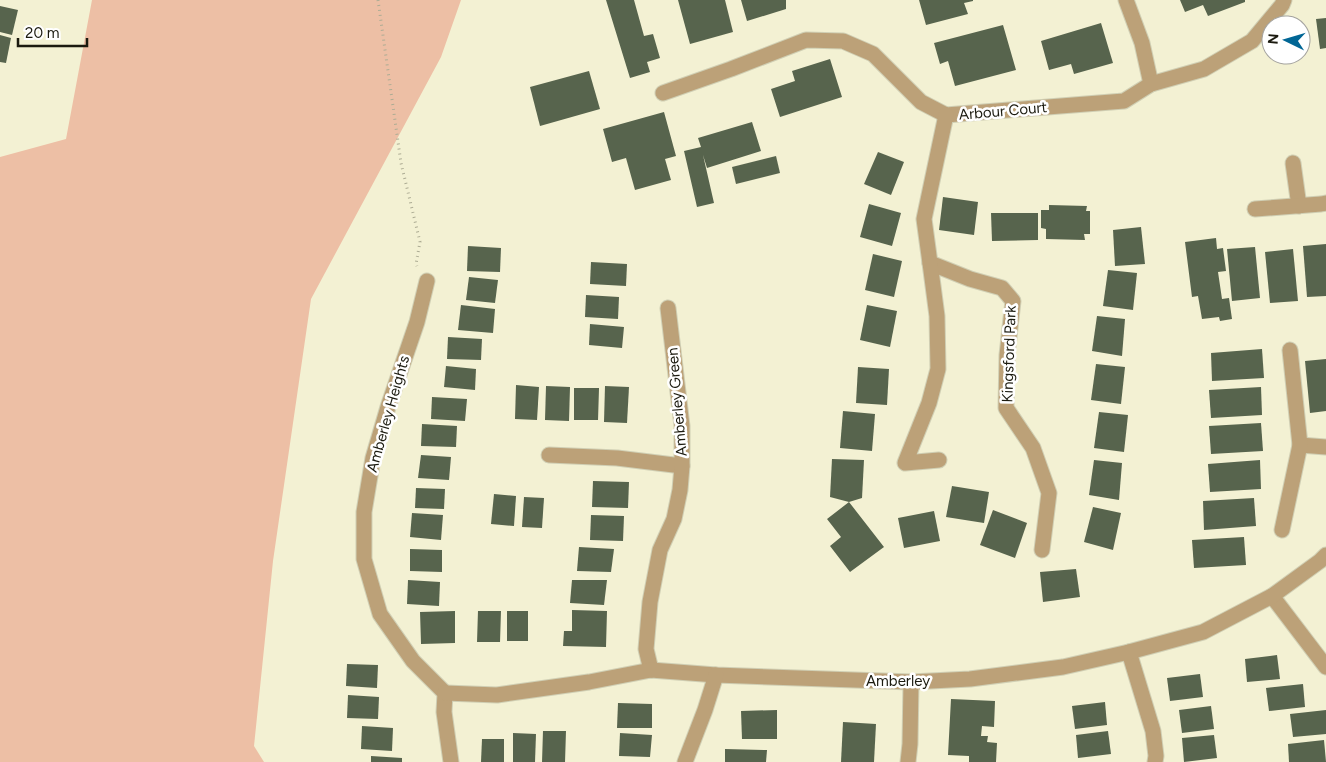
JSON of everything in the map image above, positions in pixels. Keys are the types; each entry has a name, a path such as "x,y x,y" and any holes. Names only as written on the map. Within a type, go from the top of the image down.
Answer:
{"street":[{"path":"1126,0 1142,43 1151,84"},
{"name":"Arbour Court","path":"662,93 806,40 843,40 873,54 921,102 946,115 1124,101 1151,84 1204,69 1252,41 1284,0"},
{"path":"939,460 905,463 929,403 938,369 936,316 924,219 946,115"},
{"path":"1293,163 1299,206"},
{"path":"1255,209 1326,203"},
{"name":"Kingsford Park","path":"930,263 970,279 1002,288 1013,301 1008,352 1006,408 1033,448 1049,493 1042,550"},
{"name":"Amberley Heights","path":"427,281 417,322 390,400 373,458 364,512 364,559 380,614 412,661 445,693"},
{"name":"Amberley Green","path":"651,670 646,649 650,602 660,550 674,519 680,490 682,466 682,426 668,308"},
{"path":"1282,530 1300,445 1290,350"},
{"path":"1300,445 1326,447"},
{"path":"549,455 617,458 682,466"},
{"name":"Amberley","path":"445,693 497,695 589,682 651,670 716,675 911,682 970,679 1063,667 1203,632 1272,596 1326,555"},
{"path":"1272,596 1326,667"},
{"path":"1129,652 1153,731 1155,762"},
{"path":"685,762 716,675"},
{"path":"908,762 911,682"},
{"path":"445,693 444,712 451,762"}],"path":[{"path":"378,0 401,163 420,242 416,264 427,281"}],"shaded area":[{"path":"92,0 461,0 441,57 311,299 273,561 254,746 264,762 0,762 0,157 66,139"}],"building":[{"path":"606,0 634,0 644,36 653,34 660,58 647,62 650,72 630,78"},
{"path":"678,0 725,0 733,32 690,44"},
{"path":"741,0 786,0 786,9 747,21"},
{"path":"919,0 973,1 964,3 968,14 926,25"},
{"path":"1180,0 1245,0 1245,2 1208,16 1203,5 1185,12"},
{"path":"0,6 18,10 12,35 0,32"},
{"path":"1326,18 1326,48 1320,49 1316,19"},
{"path":"1101,23 1113,63 1074,74 1071,64 1049,70 1041,41"},
{"path":"1003,25 1016,70 955,86 948,61 940,64 934,43"},
{"path":"0,35 11,38 6,63 0,62"},
{"path":"830,59 842,97 780,117 771,89 795,81 792,71"},
{"path":"589,71 600,109 540,126 530,87"},
{"path":"664,112 676,156 665,159 671,180 635,190 626,158 612,162 603,129"},
{"path":"752,122 761,151 707,168 703,155 714,203 697,207 684,151 701,147 698,138"},
{"path":"878,152 904,162 891,195 864,184"},
{"path":"776,156 780,173 736,184 732,167"},
{"path":"943,197 978,202 974,235 939,230"},
{"path":"869,204 901,213 892,246 860,237"},
{"path":"1049,205 1087,206 1086,211 1090,211 1090,234 1084,234 1085,240 1046,239 1046,229 1041,228 1041,210 1049,210"},
{"path":"991,213 1038,213 1038,240 992,241"},
{"path":"1141,227 1145,264 1115,266 1113,230"},
{"path":"1216,238 1217,249 1223,248 1226,271 1218,272 1222,299 1229,298 1232,319 1220,321 1219,317 1202,319 1198,296 1192,297 1185,242"},
{"path":"1326,244 1326,296 1307,297 1303,246"},
{"path":"468,246 501,248 500,272 467,271"},
{"path":"1255,247 1260,298 1232,301 1227,249"},
{"path":"1293,249 1298,301 1270,303 1265,252"},
{"path":"873,254 902,261 894,297 865,290"},
{"path":"591,262 627,264 626,286 590,284"},
{"path":"1108,270 1137,273 1133,310 1103,306"},
{"path":"469,277 498,280 495,303 466,300"},
{"path":"586,295 619,297 618,319 585,317"},
{"path":"461,305 495,309 493,333 458,330"},
{"path":"867,305 897,311 890,347 860,340"},
{"path":"1097,316 1125,319 1122,356 1092,351"},
{"path":"590,324 624,327 622,348 589,345"},
{"path":"448,337 482,339 481,360 447,359"},
{"path":"1262,349 1264,378 1212,381 1211,353"},
{"path":"1326,359 1326,411 1310,413 1305,361"},
{"path":"1096,364 1125,367 1121,404 1091,400"},
{"path":"446,366 476,369 475,390 444,387"},
{"path":"858,367 889,369 887,405 856,403"},
{"path":"516,385 539,387 537,420 515,419"},
{"path":"546,386 570,387 569,421 545,420"},
{"path":"605,386 629,387 627,423 604,422"},
{"path":"1261,387 1262,415 1211,418 1209,390"},
{"path":"574,388 599,388 598,420 574,420"},
{"path":"432,397 467,399 465,421 431,419"},
{"path":"843,411 875,414 872,451 840,448"},
{"path":"1099,412 1128,415 1124,452 1094,448"},
{"path":"1261,423 1263,451 1211,454 1209,426"},
{"path":"422,424 457,426 456,447 421,446"},
{"path":"421,455 451,457 449,480 418,478"},
{"path":"832,459 864,460 862,498 849,502 830,497"},
{"path":"1094,460 1122,463 1119,500 1089,495"},
{"path":"1260,460 1261,489 1210,492 1208,464"},
{"path":"593,481 629,482 628,508 592,507"},
{"path":"952,486 989,492 984,523 946,517"},
{"path":"416,488 445,489 444,509 415,508"},
{"path":"494,494 516,496 514,526 491,524"},
{"path":"524,497 544,498 542,528 522,527"},
{"path":"1254,498 1256,526 1204,530 1203,501"},
{"path":"849,502 884,547 850,572 830,546 841,537 827,519"},
{"path":"1093,507 1121,513 1113,550 1084,542"},
{"path":"993,510 1027,523 1015,558 980,545"},
{"path":"934,511 940,541 904,548 898,518"},
{"path":"412,513 443,515 441,540 410,537"},
{"path":"591,515 624,516 623,541 590,540"},
{"path":"1244,537 1246,565 1194,568 1192,540"},
{"path":"579,547 614,549 611,572 577,571"},
{"path":"410,549 442,550 442,572 410,571"},
{"path":"1076,569 1080,597 1043,602 1040,572"},
{"path":"408,580 440,582 439,606 407,604"},
{"path":"572,580 607,580 604,605 570,603"},
{"path":"572,610 607,611 606,647 563,646 564,631 572,631"},
{"path":"455,611 455,643 421,644 420,612"},
{"path":"478,611 501,611 500,642 477,642"},
{"path":"507,611 528,611 528,641 507,641"},
{"path":"1277,655 1280,679 1247,682 1245,659"},
{"path":"347,664 378,665 377,688 346,686"},
{"path":"1200,674 1203,697 1170,701 1167,678"},
{"path":"1303,684 1305,707 1269,711 1266,688"},
{"path":"348,695 379,697 378,719 347,718"},
{"path":"951,699 995,701 994,727 982,726 981,736 988,736 987,742 997,743 996,762 969,762 969,756 948,755"},
{"path":"1105,702 1107,725 1075,729 1072,706"},
{"path":"618,703 652,704 652,728 617,728"},
{"path":"1211,706 1214,729 1182,733 1179,710"},
{"path":"777,710 777,739 742,739 741,711"},
{"path":"1326,710 1326,734 1293,737 1290,714"},
{"path":"843,722 876,724 874,762 841,762"},
{"path":"362,726 393,728 392,751 361,749"},
{"path":"543,731 566,731 565,762 542,762"},
{"path":"1108,731 1111,754 1078,758 1076,735"},
{"path":"513,733 536,734 535,762 513,762"},
{"path":"620,733 652,735 650,757 619,756"},
{"path":"1214,735 1217,758 1184,762 1182,738"},
{"path":"482,739 504,739 504,762 481,762"},
{"path":"1324,740 1326,762 1289,762 1288,744"},
{"path":"725,749 767,750 766,762 725,762"},
{"path":"371,756 402,758 402,762 371,762"}]}
